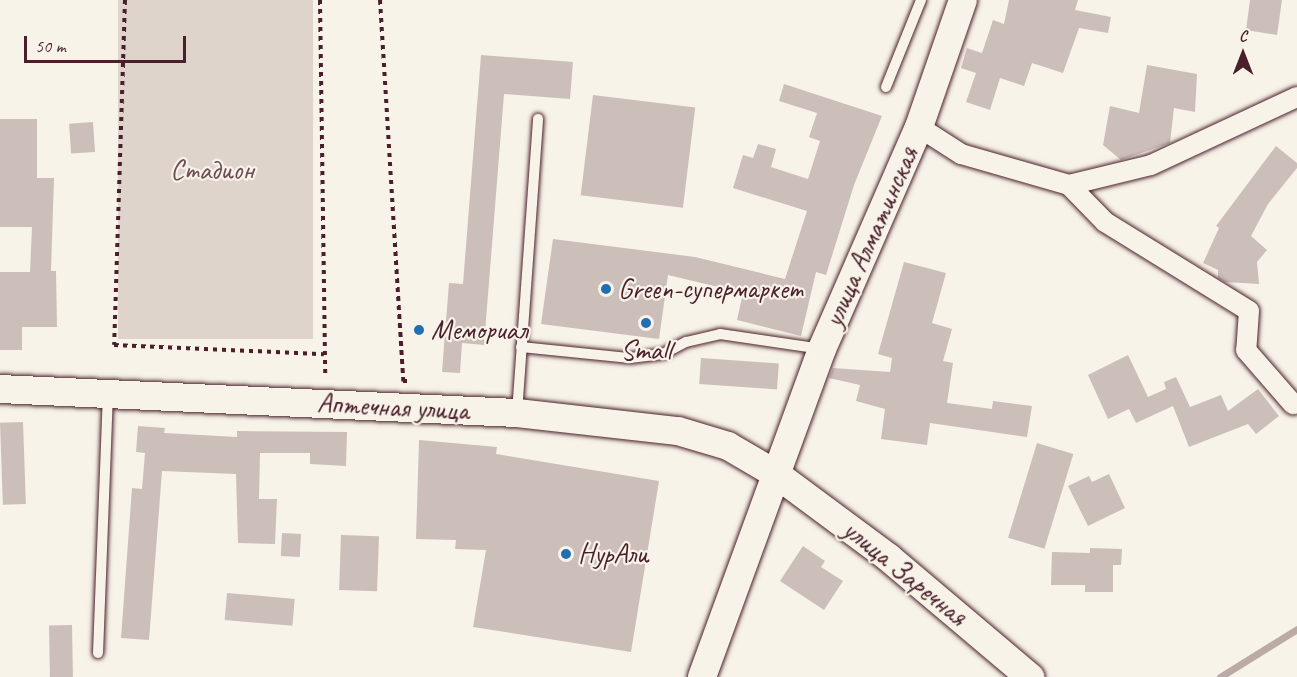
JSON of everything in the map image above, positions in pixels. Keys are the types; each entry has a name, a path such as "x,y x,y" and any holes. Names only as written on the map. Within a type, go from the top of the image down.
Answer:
{"main road":[{"name":"улица Алматинская","path":"702,677 822,349 919,127 963,0"},
{"name":"Аптечная улица","path":"0,389 108,392 517,413 678,430 728,446 776,474"},
{"name":"улица Заречная","path":"776,474 889,558 1030,677"}],"street":[{"path":"919,127 961,154 1070,185 1151,165 1297,97"},
{"path":"1070,185 1105,222 1249,311 1246,350 1293,404"}],"lane":[{"path":"886,87 921,0"},
{"path":"517,413 538,119"},
{"path":"521,347 630,358 663,354 686,342 720,334 822,349"},
{"path":"98,653 108,392"}],"path":[{"path":"125,0 114,345 324,354"},
{"path":"320,0 325,377"},
{"path":"380,0 403,381 414,381"}],"green space":[{"name":"Стадион","path":"118,0 313,0 313,339 118,339"}],"building":[{"path":"1009,0 1078,0 1075,10 1111,17 1108,33 1079,28 1063,73 1032,63 1024,86 1000,78 990,110 966,102 976,73 961,68 967,48 982,53 993,20 1004,24"},
{"path":"1250,0 1282,0 1277,35 1246,30"},
{"path":"481,55 573,62 570,99 504,94 484,345 462,343 460,373 442,372 449,283 463,284"},
{"path":"1147,65 1197,74 1195,112 1174,108 1170,143 1121,160 1103,145 1110,106 1139,113"},
{"path":"784,84 882,116 854,185 826,275 816,272 801,336 737,320 743,293 668,275 659,339 541,324 553,239 695,257 785,279 807,211 733,188 743,155 753,158 758,144 776,149 771,167 808,179 820,141 809,137 817,113 779,101"},
{"path":"593,95 695,108 683,208 581,195"},
{"path":"0,119 37,119 37,178 54,178 51,271 56,271 57,327 22,327 22,350 0,350 0,272 30,272 32,227 0,227"},
{"path":"93,122 95,152 71,154 69,124"},
{"path":"1276,146 1297,163 1297,168 1268,204 1251,236 1267,250 1257,262 1259,284 1225,282 1218,278 1218,270 1203,263 1219,228 1216,226"},
{"path":"904,262 946,273 932,323 952,329 943,361 953,363 947,403 992,409 993,401 1032,406 1027,437 930,423 927,445 881,439 885,409 856,401 860,385 829,378 833,368 890,372 892,358 878,354"},
{"path":"1128,355 1148,397 1166,389 1164,382 1176,377 1190,407 1221,395 1228,411 1258,389 1279,416 1256,434 1248,424 1189,447 1173,406 1136,423 1129,409 1108,419 1088,375"},
{"path":"701,358 779,363 777,389 699,384"},
{"path":"23,422 26,504 3,505 0,423"},
{"path":"138,426 165,428 164,433 237,437 237,431 347,432 346,466 310,464 310,453 260,453 259,499 277,499 275,544 238,543 236,474 162,471 149,640 121,638 132,488 142,489 145,453 136,452"},
{"name":"НурАли","path":"419,440 497,447 496,454 659,481 631,652 473,627 486,550 455,549 456,540 416,539"},
{"path":"1037,443 1073,454 1044,549 1008,538"},
{"path":"1109,474 1125,508 1088,526 1068,486 1089,476 1092,482"},
{"path":"282,533 301,534 300,557 281,556"},
{"path":"341,535 379,536 377,591 339,590"},
{"path":"803,546 825,561 821,567 843,581 824,610 780,581"},
{"path":"1090,548 1122,549 1121,565 1113,565 1113,592 1085,592 1085,585 1051,585 1052,552 1090,553"},
{"path":"227,593 295,599 292,626 225,620"},
{"path":"49,625 72,625 73,677 50,677"}],"waterway":[{"path":"1220,677 1297,629"}],"place":[{"name":"Green-супермаркет","path":"606,289"},
{"name":"Small","path":"646,323"},
{"name":"Мемориал","path":"419,330"},
{"name":"НурАли","path":"566,554"}]}
